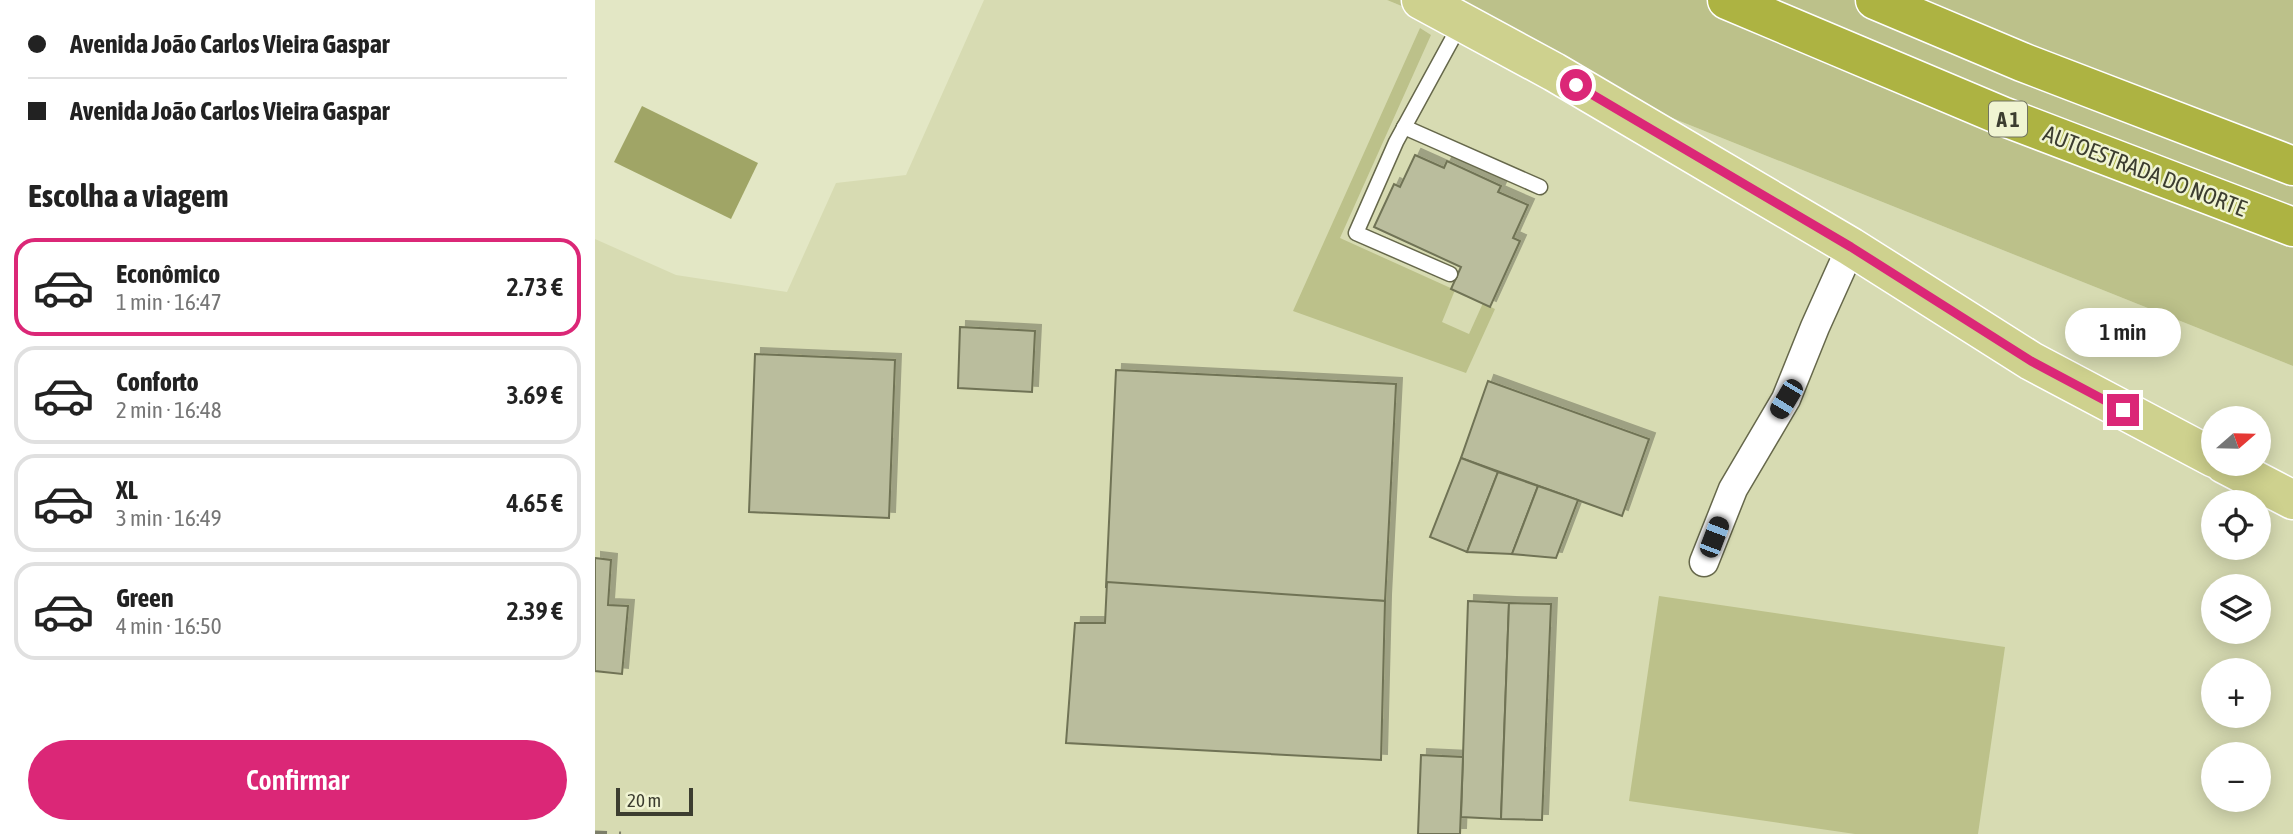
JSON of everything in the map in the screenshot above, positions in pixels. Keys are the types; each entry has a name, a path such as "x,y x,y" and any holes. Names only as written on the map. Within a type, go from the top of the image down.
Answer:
{"highway":[{"name":"AUTOESTRADA DO NORTE","path":"1727,0 2001,116 2293,228"},
{"path":"1875,0 2022,62 2293,166"}],"main road":[{"path":"1421,0 1554,72 1851,247 2031,361 2201,451"},
{"path":"2247,476 2293,500"}],"street":[{"path":"1704,562 1733,489 1786,399 1851,247"}],"lane":[{"path":"1450,274 1356,233 1404,127 1461,22"},
{"path":"1404,127 1540,187"}],"shaded area":[{"path":"984,0 1387,0 1682,122 2293,366 2293,834 595,834 595,239 676,275 787,292 836,183 906,175"},
{"path":"1387,0 2293,0 2293,366 1682,122"},
{"path":"1420,28 1431,35 1340,238 1455,290 1442,322 1469,334 1483,303 1495,309 1466,373 1293,311"},
{"path":"642,106 758,163 731,219 614,162"},
{"path":"1659,596 2005,647 1978,834 1855,834 1629,801"}],"building":[{"path":"1415,155 1444,168 1447,161 1501,186 1498,192 1528,205 1513,238 1520,241 1490,307 1451,289 1461,267 1374,227 1394,184 1400,187"},
{"path":"960,327 1035,331 1032,392 958,388"},
{"path":"755,354 895,360 889,518 749,512"},
{"path":"1116,370 1396,384 1385,601 1106,587"},
{"path":"1488,381 1649,439 1622,516 1461,458"},
{"path":"1461,458 1498,472 1467,552 1430,537"},
{"path":"1498,472 1538,486 1512,554 1467,552"},
{"path":"1538,486 1578,500 1556,558 1512,554"},
{"path":"595,558 611,560 608,605 628,606 622,674 595,671"},
{"path":"1107,582 1385,601 1381,760 1066,743 1075,623 1105,623"},
{"path":"1468,601 1509,603 1501,819 1461,817"},
{"path":"1509,603 1551,604 1542,820 1501,819"},
{"path":"1421,755 1463,757 1460,834 1418,834"}],"railway":[{"path":"595,833 621,834"}],"route":[{"path":"1576,85 1851,247 2031,361 2123,410"}]}
